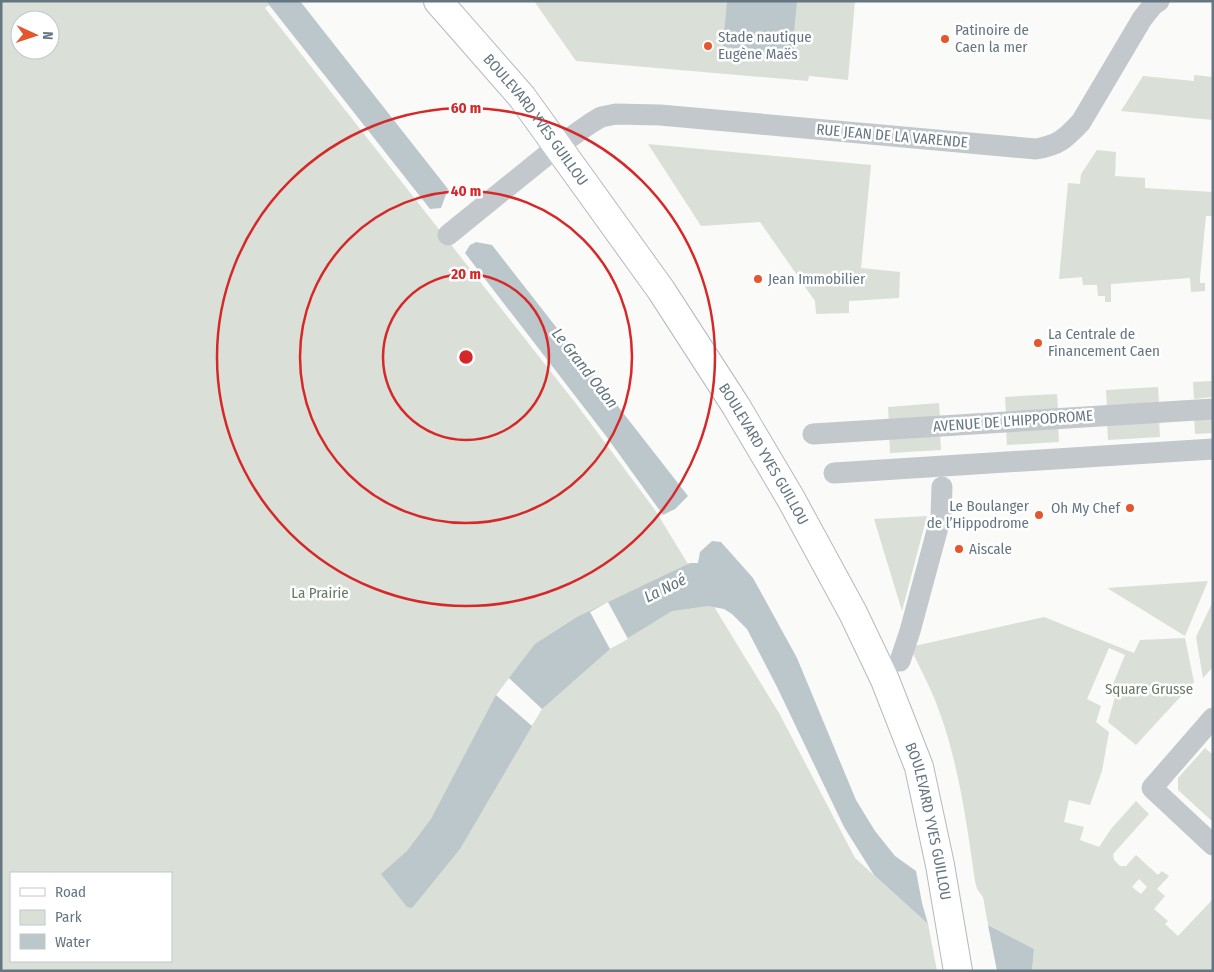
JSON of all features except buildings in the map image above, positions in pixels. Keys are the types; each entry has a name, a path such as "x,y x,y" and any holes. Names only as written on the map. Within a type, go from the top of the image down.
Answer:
{"main road":[{"name":"BOULEVARD YVES GUILLOU","path":"438,1 522,97 661,290 736,406 791,499 853,613 885,680 919,767 940,865 958,971"}],"street":[{"name":"RUE JEAN DE LA VARENDE","path":"448,235 558,146 601,117 616,114 660,115 1026,148 1053,146 1069,135 1081,122 1142,19 1153,5 1159,1"},
{"name":"AVENUE DE L'HIPPODROME","path":"813,434 1213,409"},
{"path":"834,474 1213,449"},
{"path":"900,661 941,516 942,487"},
{"path":"1213,718 1152,788 1213,845"}],"green space":[{"name":"La Prairie","path":"1,1 266,1 269,5 265,8 577,405 655,510 779,713 855,858 928,924 937,971 1,971"},
{"name":"Stade nautique Eugène Maës","path":"534,1 855,1 848,80 809,76 808,81 576,61"},
{"path":"1194,75 1213,77 1213,120 1121,111 1143,76 1194,81"},
{"path":"648,144 871,165 861,268 900,272 899,298 849,301 849,313 816,314 815,301 760,222 701,226"},
{"path":"1097,150 1116,152 1115,176 1145,178 1145,188 1213,192 1213,216 1206,216 1200,277 1200,283 1205,283 1205,291 1191,292 1190,278 1111,284 1111,302 1105,302 1105,296 1098,296 1097,285 1083,285 1082,277 1059,279 1068,183 1080,184 1081,174"},
{"path":"1213,381 1213,397 1194,399 1193,382"},
{"path":"1158,387 1159,403 1107,406 1106,390"},
{"path":"1057,394 1058,410 1006,413 1005,397"},
{"path":"939,403 940,419 889,423 888,407"},
{"path":"1213,415 1213,433 1195,434 1194,416"},
{"path":"1159,419 1160,437 1108,440 1107,421"},
{"path":"1058,424 1059,442 1007,445 1006,427"},
{"path":"940,432 941,450 890,453 889,434"},
{"path":"927,516 902,611 874,519"},
{"path":"1208,581 1185,636 1107,588"},
{"path":"1213,601 1213,667 1203,678 1196,637"},
{"name":"Square Grusse","path":"1044,617 1134,653 1140,640 1185,638 1194,682 1136,745 1108,722 1115,697 1109,694 1125,655 1109,648 1087,699 1101,706 1096,722 1109,732 1102,771 1090,805 1069,800 1064,822 1084,827 1080,840 1099,847 1111,829 1136,801 1149,814 1113,854 1114,860 1120,866 1126,866 1136,855 1158,875 1162,871 1169,876 1157,889 1165,896 1154,909 1168,921 1165,924 1178,936 1213,899 1213,971 1032,971 1034,949 988,925 983,897 977,889 975,881 960,785 948,738 932,693 910,647","holes":["1139,879 1147,887 1141,894 1132,887"]},
{"path":"1205,748 1213,755 1213,822 1178,790 1178,778"}],"water":[{"path":"266,1 300,1 448,189 441,208 430,209"},
{"path":"727,1 797,1 792,53 723,47"},
{"name":"Le Grand Odon","path":"476,242 492,245 688,496 675,509 663,515 606,436 465,253 470,245"},
{"name":"La Noé","path":"712,541 721,542 753,578 797,658 856,800 875,831 895,856 916,871 928,924 874,875 844,827 747,629 724,609 708,606 672,611 610,649 542,709 460,849 412,908 407,907 381,874 407,851 431,819 496,695 535,644 577,617 690,563 698,563 700,552"},
{"path":"988,925 1034,949 1032,971 997,971"}],"pier":[{"path":"608,602 628,639 610,649 590,612"},
{"path":"509,678 542,709 532,726 496,695"}],"place":[{"name":"Patinoire de Caen la mer","path":"945,39"},
{"name":"Stade nautique Eugène Maës","path":"708,46"},
{"name":"Jean Immobilier","path":"758,279"},
{"name":"La Centrale de Financement Caen","path":"1038,343"},
{"name":"Oh My Chef","path":"1130,508"},
{"name":"Le Boulanger de l’Hippodrome","path":"1039,515"},
{"name":"Aiscale","path":"959,549"}]}
